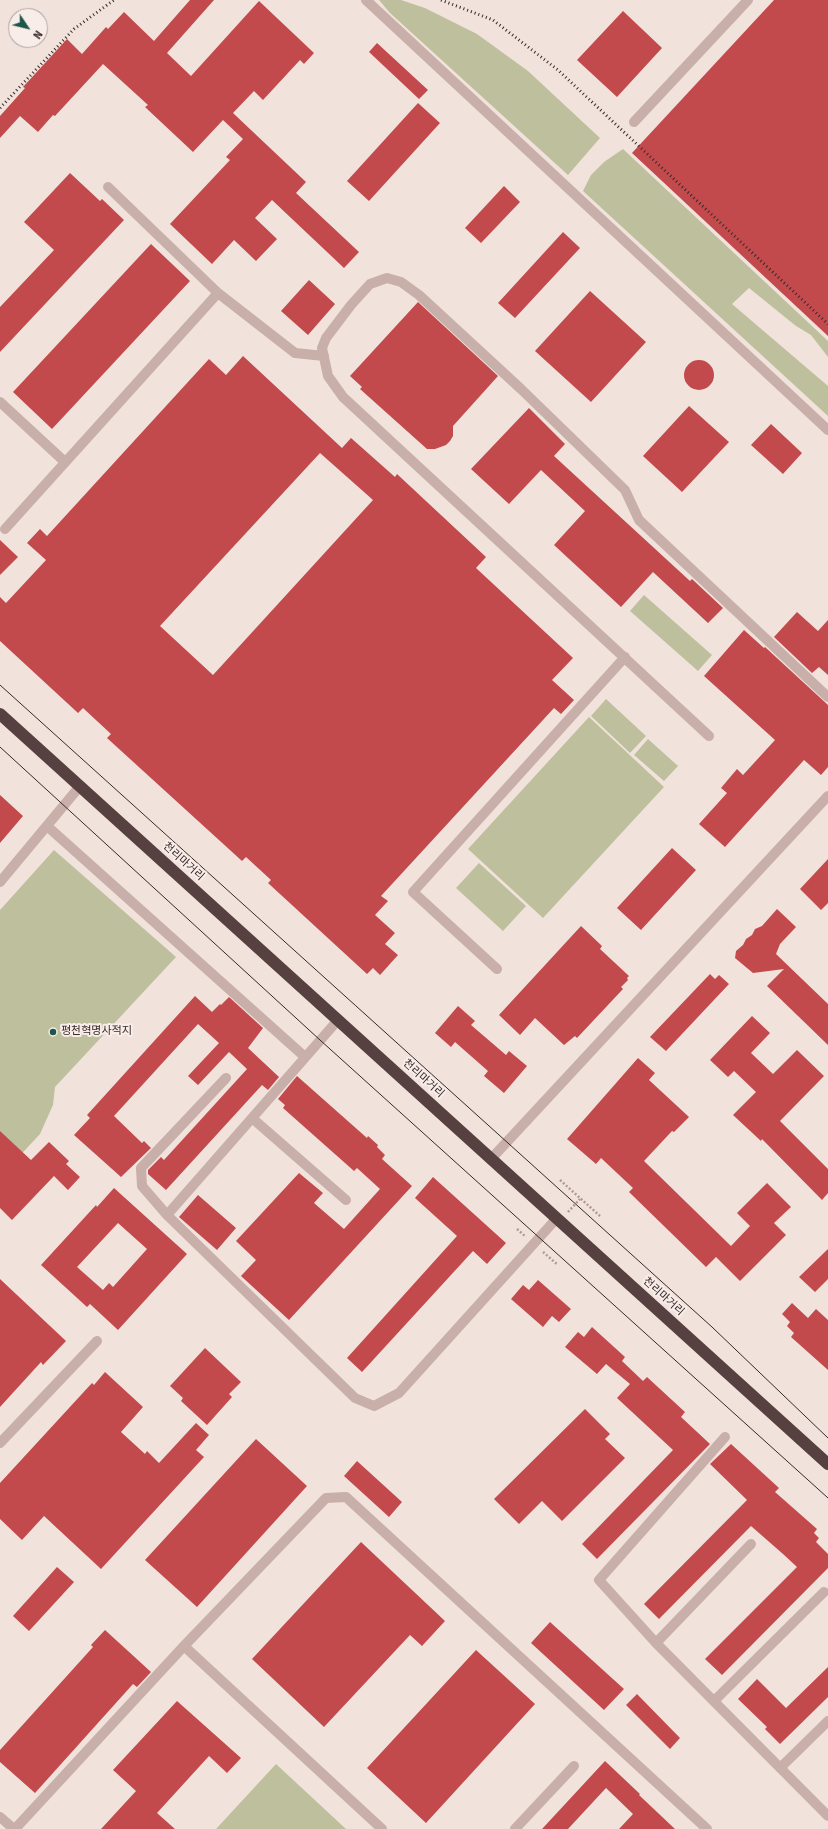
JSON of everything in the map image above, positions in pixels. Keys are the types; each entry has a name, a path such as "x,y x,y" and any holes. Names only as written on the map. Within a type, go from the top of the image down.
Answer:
{"highway":[{"name":"천리마거리","path":"0,714 828,1464"}],"street":[{"path":"366,0 828,430"},
{"path":"634,122 748,0"},
{"path":"108,188 218,293 295,353 324,356"},
{"path":"709,736 342,397 328,376 322,348 326,338 351,305 370,284 387,278 401,282 419,295 620,484 625,490 639,520 828,697"},
{"path":"5,529 218,293"},
{"path":"0,402 65,462"},
{"path":"497,969 413,892 625,657"},
{"path":"0,882 80,786"},
{"path":"491,1159 828,796"},
{"path":"47,826 305,1057"},
{"path":"167,1215 338,1020"},
{"path":"226,1078 141,1168 142,1186 167,1215 355,1398 374,1406 399,1393 557,1218"},
{"path":"252,1118 346,1200"},
{"path":"0,1443 96,1341"},
{"path":"725,1437 598,1580 656,1643 828,1816"},
{"path":"0,1817 15,1829 184,1646 326,1498 346,1497 707,1829"},
{"path":"656,1643 751,1544"},
{"path":"714,1701 824,1592"},
{"path":"184,1646 382,1829"},
{"path":"780,1768 828,1721"},
{"path":"515,1829 574,1766"}],"path":[{"path":"560,1180 600,1216"},
{"path":"542,1251 558,1265"}],"green space":[{"path":"379,0 401,0 425,8 477,34 528,71 600,138 568,175 390,13"},
{"path":"623,149 828,341 828,357 811,335 796,326 749,288 732,304 828,386 828,416 583,191 591,175 604,162"},
{"path":"644,595 712,655 698,671 630,611"},
{"path":"606,699 646,736 630,753 591,716"},
{"path":"589,717 664,787 543,918 468,849"},
{"path":"648,739 678,766 664,781 634,755"},
{"name":"평천혁명사적지","path":"54,850 176,957 55,1087 53,1105 40,1134 0,1177 0,910"},
{"path":"479,863 526,906 503,931 456,888"},
{"path":"276,1764 346,1829 216,1829"}],"building":[{"path":"190,0 214,0 167,53 191,76 259,1 314,53 304,64 300,60 263,100 254,91 233,113 306,182 296,193 359,252 344,268 272,200 255,218 277,239 256,261 234,240 212,264 170,224 230,160 226,157 243,139 223,120 193,152 145,107 148,105 103,64 55,116 53,115 38,132 20,116 0,138 0,116 25,88 23,87 67,39 82,54 106,27 108,29 124,12 154,41"},
{"path":"774,0 828,0 828,336 632,153"},
{"path":"623,11 662,48 617,97 577,60"},
{"path":"377,43 428,90 419,99 369,52"},
{"path":"418,103 440,123 369,201 347,181"},
{"path":"70,173 100,201 102,199 124,220 0,352 0,307 54,250 24,222"},
{"path":"504,186 520,202 481,243 465,228"},
{"path":"563,232 580,248 515,318 498,303"},
{"path":"151,244 190,281 52,429 13,392"},
{"path":"309,280 335,304 308,335 281,311"},
{"path":"590,291 646,342 591,402 535,351"},
{"path":"418,302 498,376 453,426 453,436 450,441 446,445 435,449 427,449 360,389 362,387 350,376"},
{"path":"243,356 342,448 351,438 395,477 397,474 486,557 476,568 573,658 552,680 574,700 561,714 554,708 381,896 388,901 375,915 395,933 385,944 398,955 380,975 373,968 367,974 268,883 271,880 246,857 242,861 107,738 111,734 83,708 78,713 0,641 0,597 6,603 46,560 27,543 40,529 47,536 209,359 226,375","holes":["320,453 373,500 213,675 160,626"]},
{"path":"699,360 710,364 714,375 710,386 699,390 688,386 684,375 688,364"},
{"path":"689,406 729,442 682,492 643,456"},
{"path":"529,408 565,444 554,456 690,581 692,579 723,608 708,623 653,572 621,607 554,545 585,511 541,470 509,504 471,469"},
{"path":"771,424 802,453 783,474 751,445"},
{"path":"0,540 18,557 0,575"},
{"path":"797,612 818,631 828,620 828,675 819,667 812,673 774,637"},
{"path":"744,630 764,648 765,647 828,705 828,767 821,775 804,760 725,847 699,824 727,793 721,788 737,769 743,775 775,740 704,676"},
{"path":"0,795 23,816 0,843"},
{"path":"672,848 696,870 641,930 617,908"},
{"path":"828,859 828,903 821,910 800,889"},
{"path":"777,909 796,927 780,944 776,954 828,1004 828,1045 767,986 784,969 753,973 735,958 736,951 743,945 746,939 752,935 755,929 762,926"},
{"path":"581,926 602,946 600,949 629,976 627,978 628,980 621,987 623,989 577,1038 575,1036 564,1045 535,1018 520,1035 499,1015"},
{"path":"710,974 715,979 719,975 729,984 666,1051 650,1037"},
{"path":"195,996 212,1012 229,997 263,1028 248,1048 279,1077 268,1090 262,1085 166,1190 148,1174 148,1170 161,1157 164,1160 247,1069 229,1052 198,1085 188,1076 219,1043 198,1024 114,1116 142,1143 144,1141 151,1148 121,1177 74,1135 90,1118 87,1115"},
{"path":"458,1006 475,1021 471,1025 506,1055 509,1051 527,1066 504,1093 484,1076 488,1071 455,1042 451,1047 435,1033"},
{"path":"752,1016 770,1033 751,1053 773,1074 797,1050 824,1076 780,1121 828,1169 828,1193 822,1200 762,1139 761,1141 733,1115 756,1092 734,1071 728,1077 710,1060"},
{"path":"638,1058 655,1073 649,1080 689,1117 674,1132 672,1131 644,1161 731,1246 750,1226 737,1213 767,1183 791,1207 774,1223 786,1235 740,1281 716,1257 706,1267 629,1192 633,1188 601,1158 596,1164 567,1139"},
{"path":"297,1076 367,1138 368,1136 378,1145 377,1147 385,1155 382,1159 412,1186 289,1320 241,1276 256,1260 236,1241 299,1173 323,1193 314,1203 344,1229 380,1189 357,1168 354,1171 283,1108 285,1105 278,1099"},
{"path":"0,1131 31,1160 49,1142 69,1161 66,1164 80,1177 68,1190 54,1176 12,1220 0,1208"},
{"path":"433,1177 506,1243 487,1264 473,1251 362,1372 347,1358 457,1236 415,1198"},
{"path":"114,1188 187,1254 118,1330 90,1304 87,1307 41,1265 96,1205 97,1207","holes":["118,1223 147,1249 113,1287 109,1283 103,1290 77,1267"]},
{"path":"198,1195 236,1228 217,1250 179,1217"},
{"path":"828,1249 828,1279 815,1292 799,1277"},
{"path":"0,1279 66,1341 43,1365 41,1362 0,1407"},
{"path":"538,1280 571,1309 559,1322 552,1316 543,1327 511,1299 523,1285 529,1290"},
{"path":"792,1303 808,1318 816,1309 828,1320 828,1370 791,1337 794,1333 787,1326 790,1322 782,1314"},
{"path":"592,1327 625,1357 622,1361 643,1381 647,1377 685,1412 681,1417 710,1444 597,1559 582,1544 673,1450 617,1398 630,1384 606,1364 597,1374 565,1347 578,1332 584,1337"},
{"path":"205,1348 241,1382 229,1394 232,1397 207,1425 181,1401 183,1398 170,1386"},
{"path":"105,1372 143,1407 121,1432 145,1454 147,1451 159,1463 196,1423 209,1435 196,1450 204,1457 101,1569 44,1516 22,1540 0,1519 0,1483 92,1383 94,1385"},
{"path":"585,1409 610,1434 605,1439 625,1458 562,1521 542,1501 519,1524 494,1499"},
{"path":"256,1439 307,1486 197,1607 145,1560"},
{"path":"731,1444 779,1488 775,1492 817,1529 814,1533 819,1538 816,1542 828,1554 828,1568 722,1675 705,1659 797,1567 783,1554 751,1526 659,1619 644,1604 747,1500 710,1464"},
{"path":"357,1461 402,1502 389,1517 344,1476"},
{"path":"361,1542 445,1621 422,1646 410,1635 324,1727 252,1659"},
{"path":"57,1567 74,1582 29,1631 13,1616"},
{"path":"550,1622 624,1689 604,1710 531,1643"},
{"path":"105,1630 151,1672 137,1687 133,1684 35,1793 0,1762 0,1750 93,1647 91,1645"},
{"path":"476,1650 535,1704 426,1823 367,1768"},
{"path":"828,1667 828,1697 780,1744 765,1729 767,1727 738,1699 757,1679 786,1708"},
{"path":"637,1694 680,1738 670,1749 626,1705"},
{"path":"177,1701 241,1758 227,1773 209,1756 157,1813 175,1829 101,1829 136,1791 113,1770"},
{"path":"605,1761 675,1829 619,1829 633,1814 606,1788 568,1829 542,1829"}],"tram line":[{"path":"0,685 712,1327 828,1438"},
{"path":"0,747 320,1040 828,1498"}],"railway":[{"path":"0,108 74,29 114,0"},
{"path":"441,0 493,20 558,70 828,324"}],"place":[{"name":"평천혁명사적지","path":"53,1032"}]}
